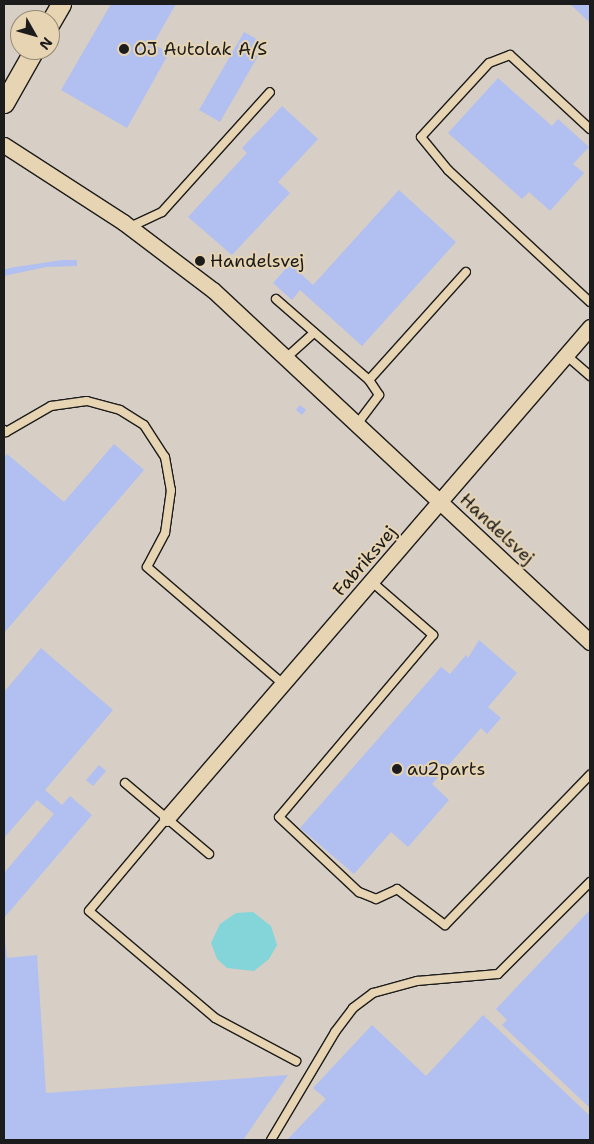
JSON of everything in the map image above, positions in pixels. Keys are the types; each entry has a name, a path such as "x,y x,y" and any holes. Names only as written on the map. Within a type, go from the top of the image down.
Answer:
{"street":[{"path":"4,103 28,60"},
{"name":"Handelsvej","path":"4,145 130,227 213,290 590,642"},
{"name":"Fabriksvej","path":"167,818 590,327"}],"lane":[{"path":"590,130 510,55 489,63 421,137 448,170 590,302"},
{"path":"130,227 162,212 270,92"},
{"path":"368,380 466,272"},
{"path":"276,299 368,380 379,395 357,424"},
{"path":"286,358 314,333"},
{"path":"566,355 590,376"},
{"path":"4,430 6,432 51,406 88,401 120,410 144,425 165,457 172,490 165,533 147,567 283,684"},
{"path":"372,582 433,635 279,816 359,892 376,898 397,890 445,925 590,775"},
{"path":"124,783 209,854"},
{"path":"167,818 89,910 215,1018 296,1061"},
{"path":"271,1140 335,1032 353,1008 373,993 417,981 498,974 590,882"}],"shaded area":[{"path":"4,4 590,4 590,1140 4,1140"}],"water":[{"path":"253,912 271,926 277,945 269,959 254,971 227,968 217,959 211,943 220,924 236,913"}],"building":[{"path":"111,4 176,4 153,44 169,53 127,128 61,90"},
{"path":"570,4 590,4 589,22"},
{"path":"244,32 265,44 220,122 199,110"},
{"path":"498,78 552,126 558,119 589,147 573,164 584,173 550,211 529,192 522,199 448,133"},
{"path":"282,106 318,139 278,182 290,193 232,255 188,217 247,153 242,148"},
{"path":"399,190 456,242 362,346 300,290 292,300 273,283 290,264 313,285"},
{"path":"62,260 77,260 77,266 46,267 4,276 4,270 9,268"},
{"path":"300,405 306,410 302,415 296,410"},
{"path":"114,444 144,470 4,633 4,458 7,454 64,502"},
{"path":"479,640 517,673 488,707 501,718 487,734 481,728 432,784 449,800 408,847 391,832 354,874 300,828 441,667 450,674 466,655 468,658"},
{"path":"41,648 113,710 45,790 62,805 70,796 92,815 4,918 4,873 54,814 37,800 4,838 4,692"},
{"path":"99,765 106,771 93,786 86,780"},
{"path":"590,910 590,1108 502,1025 507,1020 496,1009"},
{"path":"4,933 7,958 37,955 46,1093 288,1075 243,1140 4,1140"},
{"path":"483,1015 590,1116 590,1140 287,1140 326,1099 313,1088 372,1025 426,1076"}],"place":[{"name":"OJ Autolak A/S","path":"124,49"},
{"name":"Handelsvej","path":"200,261"},
{"name":"au2parts","path":"397,769"}]}
